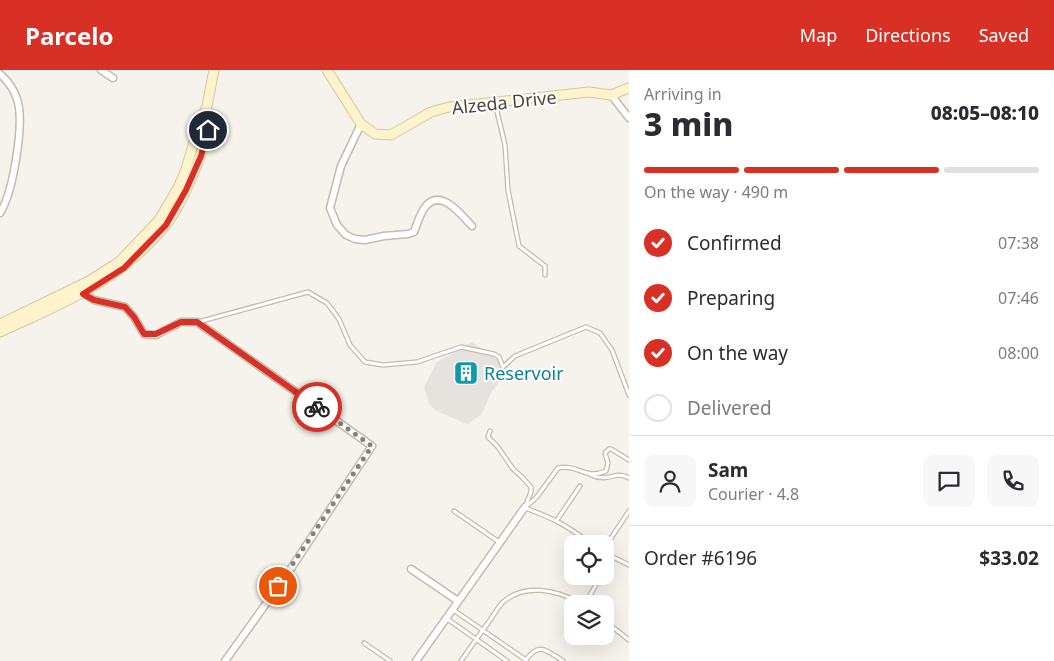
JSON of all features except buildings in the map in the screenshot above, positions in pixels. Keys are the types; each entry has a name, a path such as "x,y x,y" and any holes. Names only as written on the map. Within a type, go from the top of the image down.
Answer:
{"main road":[{"path":"0,324 89,281 119,262 159,220 179,186 192,153 198,128 207,106 214,70"},
{"path":"327,70 361,124"},
{"name":"Alzeda Drive","path":"361,124 375,134 391,135 431,112 449,107 589,92 611,95 629,88"},
{"path":"0,332 83,294 124,268 166,225 186,190 201,156 208,130 207,106"}],"street":[{"path":"101,70 113,78"},
{"path":"0,74 5,78 18,101 20,120 14,166 6,201 0,213"},
{"path":"611,95 629,118"},
{"path":"361,124 341,166 330,208 337,225 346,235 355,239 365,240 414,232 425,208 431,201 440,200 450,203 472,226"},
{"path":"83,294 94,300 125,307 134,317 144,334 156,334 181,322 197,322 372,446 288,573 225,661"},
{"path":"416,661 525,507"},
{"path":"411,569 458,601"}],"lane":[{"path":"495,102 506,145 508,190 519,246 546,266 545,275"},
{"path":"197,322 308,292 327,303 339,319 350,345 365,362 384,366 417,362 461,347 494,354 499,357 503,367 514,356 586,327 600,333 612,350 629,395"},
{"path":"490,431 488,437 530,487 531,492 525,507"},
{"path":"591,475 606,471 608,463 605,453 609,449 629,460"},
{"path":"525,507 536,498 558,468 565,466 575,468 598,478 609,478 616,474 629,478"},
{"path":"557,520 580,486"},
{"path":"525,507 557,520 579,535"},
{"path":"454,511 500,542"},
{"path":"613,535 629,511"},
{"path":"614,558 629,565"},
{"path":"462,661 501,604 512,596 522,592 540,590 564,595"},
{"path":"452,609 525,661 531,652 538,648 544,648 562,661"},
{"path":"446,618 507,661"},
{"path":"614,629 629,640"},
{"path":"364,644 390,661"}],"shaded area":[{"path":"472,342 508,367 503,378 492,391 481,415 467,424 435,410 429,404 424,387 437,362"}],"way so far":[{"path":"278,586 372,446 317,407"}],"place":[{"name":"Reservoir","path":"466,373"}],"route":[{"path":"208,130 201,156 186,190 166,225 124,268 83,294 94,300 125,307 134,317 144,334 156,334 181,322 197,322 317,407"}]}
